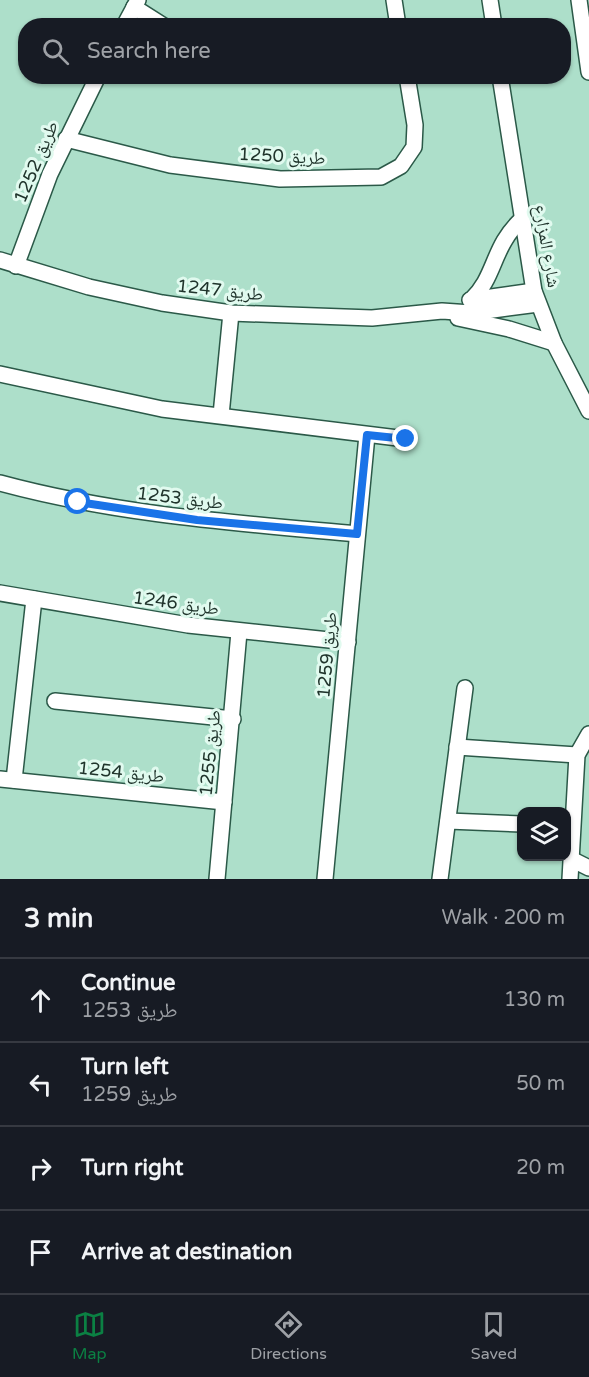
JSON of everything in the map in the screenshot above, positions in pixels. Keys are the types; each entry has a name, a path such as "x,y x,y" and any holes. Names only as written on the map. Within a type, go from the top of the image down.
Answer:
{"street":[{"path":"394,0 397,18"},
{"path":"490,0 493,18"},
{"path":"579,0 589,72"},
{"path":"128,18 136,4 154,18"},
{"name":"طريق 1252","path":"16,266 66,139 94,84"},
{"name":"طريق 1250","path":"66,139 170,165 280,179 381,177 401,166 414,147 416,124 408,84"},
{"name":"شارع المزارع","path":"501,84 536,298 554,343 589,411"},
{"path":"471,300 485,282 500,244 522,219"},
{"name":"طريق 1247","path":"0,260 89,287 152,301 231,313 304,318 372,318 442,311 471,313 536,298"},
{"name":"طريق 1247","path":"442,311 471,300 536,298"},
{"path":"442,311 554,343"},
{"path":"221,415 231,313"},
{"path":"0,374 162,409 406,439"},
{"name":"طريق 1259","path":"325,879 367,435"},
{"name":"طريق 1253","path":"0,483 78,502 157,515 357,534"},
{"name":"طريق 1246","path":"0,592 239,632 348,642"},
{"name":"طريق 1254","path":"34,599 7,780 224,801"},
{"name":"طريق 1255","path":"217,879 239,632"},
{"path":"440,879 465,688"},
{"path":"55,701 233,719"},
{"path":"571,808 577,755 589,734"},
{"path":"457,747 577,755"},
{"path":"448,821 517,824"},
{"path":"571,860 589,868"},
{"path":"570,879 571,861"}],"route":[{"path":"78,502 197,520 357,534 367,435 406,439"}]}
